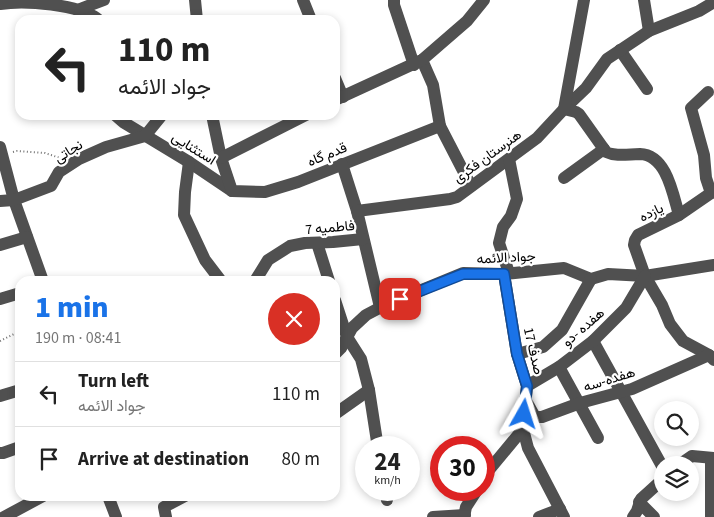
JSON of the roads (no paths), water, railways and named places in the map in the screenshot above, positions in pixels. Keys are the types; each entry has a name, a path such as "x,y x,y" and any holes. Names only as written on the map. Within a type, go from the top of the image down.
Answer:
{"street":[{"path":"80,9 104,0"},
{"path":"195,0 196,15"},
{"path":"303,0 309,15"},
{"path":"394,0 394,5 418,63 433,85 440,126 471,186"},
{"path":"340,99 418,63 467,21 484,0"},
{"path":"584,0 564,109 576,112 604,149 612,155 644,154 655,159 662,167 679,215"},
{"path":"644,0 648,31"},
{"path":"0,4 33,1 80,9 90,15"},
{"name":"هنرستان فکری","path":"357,212 374,208 450,199 457,196 537,138 586,88 607,59 648,31 699,11 714,2"},
{"path":"620,50 647,89"},
{"path":"708,92 691,108 704,155 706,178 712,192"},
{"name":"استثنایی","path":"121,120 232,191"},
{"path":"145,136 158,120"},
{"path":"213,120 221,158 232,191"},
{"path":"221,158 296,120"},
{"name":"قدم گاه","path":"232,191 265,192 298,182 440,126"},
{"name":"نجاتی","path":"0,201 14,200 51,186 59,172 74,162 106,147 145,136"},
{"path":"564,178 604,149"},
{"path":"1,153 14,200 41,276"},
{"name":"صدف 17","path":"510,159 516,199 511,216 503,227 499,243 507,273 517,354 527,386 523,429 528,448 562,513"},
{"path":"189,162 184,215 205,260 217,276"},
{"path":"342,164 357,212 380,307"},
{"name":"یازده","path":"645,276 634,245 638,235 679,215 712,192"},
{"path":"0,245 27,237"},
{"name":"فاطمیه 7","path":"258,276 268,260 290,246 305,243 363,239"},
{"path":"317,243 327,276"},
{"path":"517,354 543,347 562,330 591,279 608,274 645,276 714,265"},
{"name":"جواد الائمه","path":"340,347 357,322 380,307 463,274 507,273 564,268 591,279"},
{"path":"645,276 662,304 676,333 683,341 712,358"},
{"name":"هفده -دو","path":"527,386 559,367 593,340 626,308 645,276"},
{"path":"0,299 15,294"},
{"path":"340,315 347,337 361,359 369,390 376,436"},
{"path":"593,340 656,456"},
{"name":"هفده-سه","path":"525,399 535,417 539,418 580,403 632,389 712,358"},
{"path":"559,367 598,438"},
{"path":"340,410 369,390"},
{"path":"0,396 15,392"},
{"path":"495,463 523,429"},
{"path":"0,453 15,449"},
{"path":"692,456 713,458 711,517"},
{"path":"633,517 641,499 654,487"},
{"path":"4,517 34,501"},
{"path":"110,501 116,517"},
{"path":"166,517 164,507 175,501"},
{"path":"433,517 464,516 470,501"},
{"path":"639,502 654,517"},
{"path":"539,517 562,513"}]}
